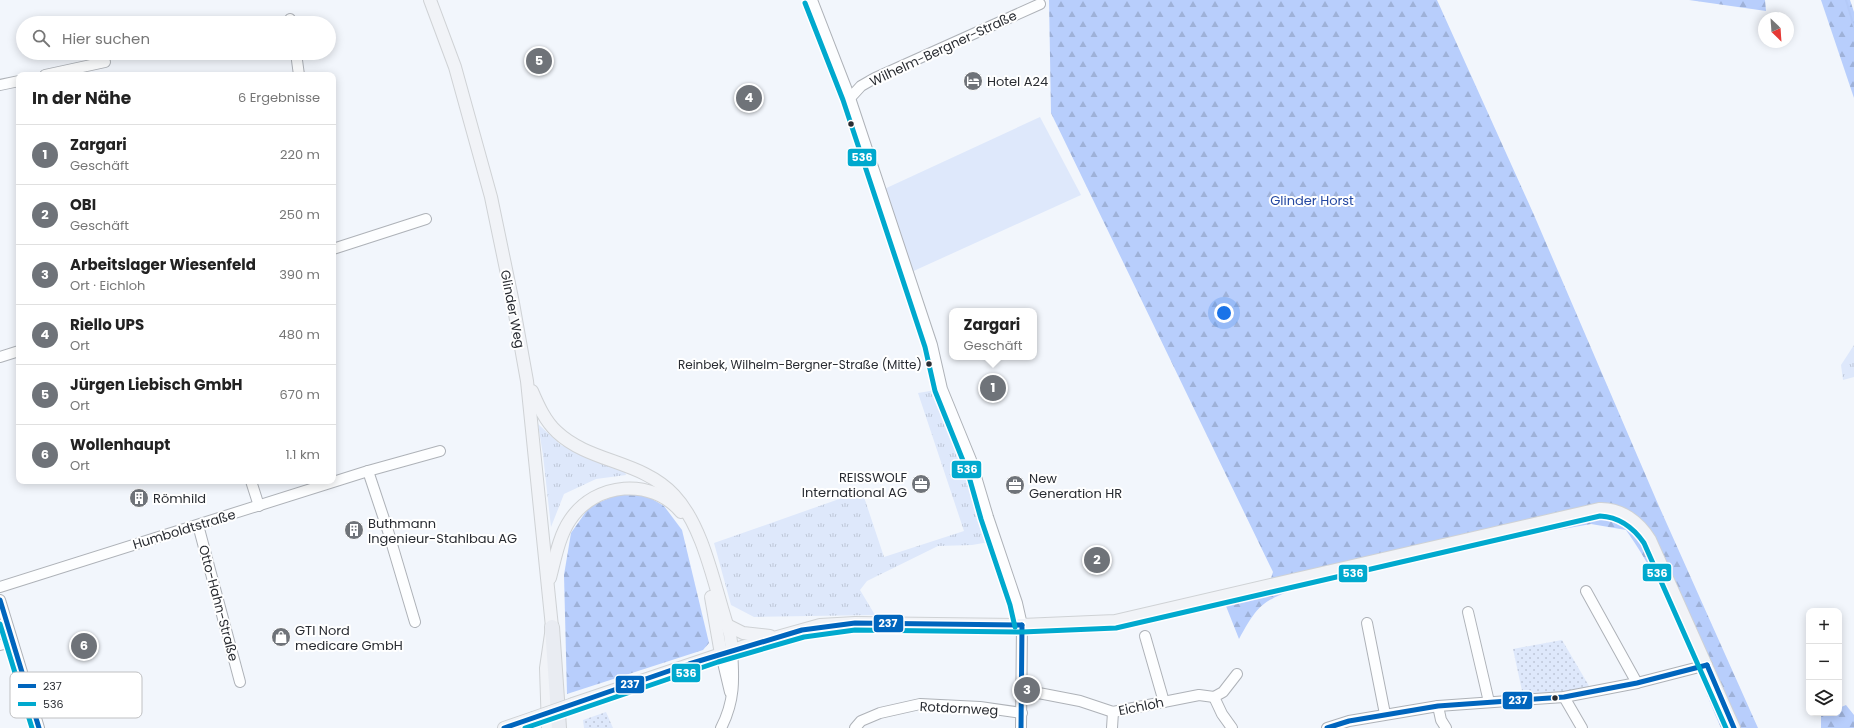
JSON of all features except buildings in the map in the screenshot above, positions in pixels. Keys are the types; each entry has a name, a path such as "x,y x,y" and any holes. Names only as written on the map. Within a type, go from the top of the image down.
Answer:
{"highway":[{"path":"552,627 559,728"}],"main road":[{"name":"Glinder Weg","path":"430,0 455,67 491,197 513,303 527,381 552,627 546,668 548,728"},
{"path":"527,381 545,417 565,439 589,452 643,472 665,486 682,503 689,513 701,539 730,634 726,652"},
{"path":"548,585 564,532 569,521 581,506 590,498 612,489 632,488 652,492 678,509 695,535 726,652"},
{"path":"504,728 726,652 806,628 835,624 1022,625 1103,622 1131,617 1515,528 1609,508 1633,520 1650,540 1734,728"},
{"path":"727,625 742,633 775,637"}],"street":[{"path":"812,0 850,98 932,345 942,389 975,470 988,517 1017,602 1022,625 1023,690 1021,728"},
{"name":"Wilhelm-Bergner-Straße","path":"850,98 861,86 875,78 1040,4"},
{"path":"297,60 299,72"},
{"path":"59,72 105,62"},
{"path":"0,85 16,82"},
{"path":"336,247 426,219"},
{"path":"0,358 16,352"},
{"name":"Humboldtstraße","path":"336,482 440,451"},
{"path":"368,472 388,531 415,622"},
{"path":"252,484 259,506"},
{"name":"Humboldtstraße","path":"0,587 330,484"},
{"name":"Otto-Hahn-Straße","path":"198,525 240,682"},
{"path":"1586,591 1637,683"},
{"path":"0,600 21,672"},
{"path":"1468,612 1489,702"},
{"path":"1367,623 1385,714"},
{"path":"1146,636 1164,702"},
{"path":"0,645 12,642"},
{"path":"721,728 729,708 730,689 726,652"},
{"path":"1327,728 1342,722 1438,706 1564,697 1637,683 1707,665"},
{"path":"1232,728 1222,714 1214,697 1223,692 1237,674"},
{"name":"Eichloh","path":"1023,690 1080,701 1113,712 1199,695 1214,697"},
{"path":"1564,697 1582,728"},
{"name":"Rotdornweg","path":"855,728 861,720 880,713 920,704 980,707 1022,713"},
{"path":"1438,706 1441,720 1446,728"},
{"path":"1112,728 1113,712"},
{"path":"36,718 39,728"}],"green space":[{"name":"Glinder Horst","path":"1049,0 1437,0 1534,215 1658,504 1758,728 1721,728 1667,601 1641,552 1626,530 1591,524 1496,541 1295,589 1274,598 1261,607 1250,620 1239,639 1222,596 1269,584 1273,572 1051,113"},
{"path":"1689,0 1765,0 1766,11"},
{"path":"1821,0 1850,0 1854,12 1854,98"},
{"path":"1040,117 1081,195 907,274 880,191"},
{"path":"1854,345 1854,377 1843,380 1841,365"},
{"path":"942,389 995,541 972,545 938,546 867,581 860,590 875,615 754,617 731,605 714,543 862,491 884,557 964,531 918,393"},
{"path":"538,424 561,445 625,472 626,475 596,479 564,494 551,527 543,455"},
{"path":"642,493 664,506 682,530 709,643 703,650 567,694 564,575 571,533 590,506 617,495"},
{"path":"1562,640 1592,691 1524,700 1513,649"},
{"path":"1846,705 1854,715 1854,728 1821,728 1821,716 1842,716 1842,707"},
{"path":"606,712 613,728 584,728 583,720"}],"waterway":[{"path":"1846,0 1854,27"}],"transit line":[{"name":"536","path":"805,3 843,100 925,347 935,391 968,473 981,519 1010,605 1015,627"},
{"name":"536","path":"525,728 718,662 804,637 855,630 1022,632 1116,628 1600,516 1613,518 1625,524 1635,532 1644,543 1726,728"},
{"name":"237","path":"0,600 22,672"},
{"name":"237","path":"504,728 689,664 802,630 855,623 1022,625"},
{"name":"536","path":"0,624 15,672"},
{"name":"237","path":"1021,728 1022,625"},
{"name":"237","path":"1707,665 1734,728"},
{"name":"237","path":"1327,728 1349,721 1438,706 1564,697 1637,683 1707,665"},
{"name":"536","path":"29,718 32,728"},
{"name":"237","path":"36,718 39,728"}],"place":[{"name":"Jürgen Liebisch GmbH","path":"539,61"},
{"name":"Hotel A24","path":"973,81"},
{"name":"Riello UPS","path":"749,98"},
{"name":"Reinbek, Wilhelm-Bergner-Straße (Mitte)","path":"929,364"},
{"name":"Zargari","path":"993,388"},
{"name":"REISSWOLF International AG","path":"921,484"},
{"name":"New Generation HR","path":"1015,485"},
{"name":"Römhild","path":"139,498"},
{"name":"Buthmann Ingenieur-Stahlbau AG","path":"354,530"},
{"name":"OBI","path":"1097,560"},
{"name":"GTI Nord medicare GmbH","path":"281,637"},
{"name":"Wollenhaupt","path":"84,646"},
{"name":"Arbeitslager Wiesenfeld","path":"1027,690"}]}
